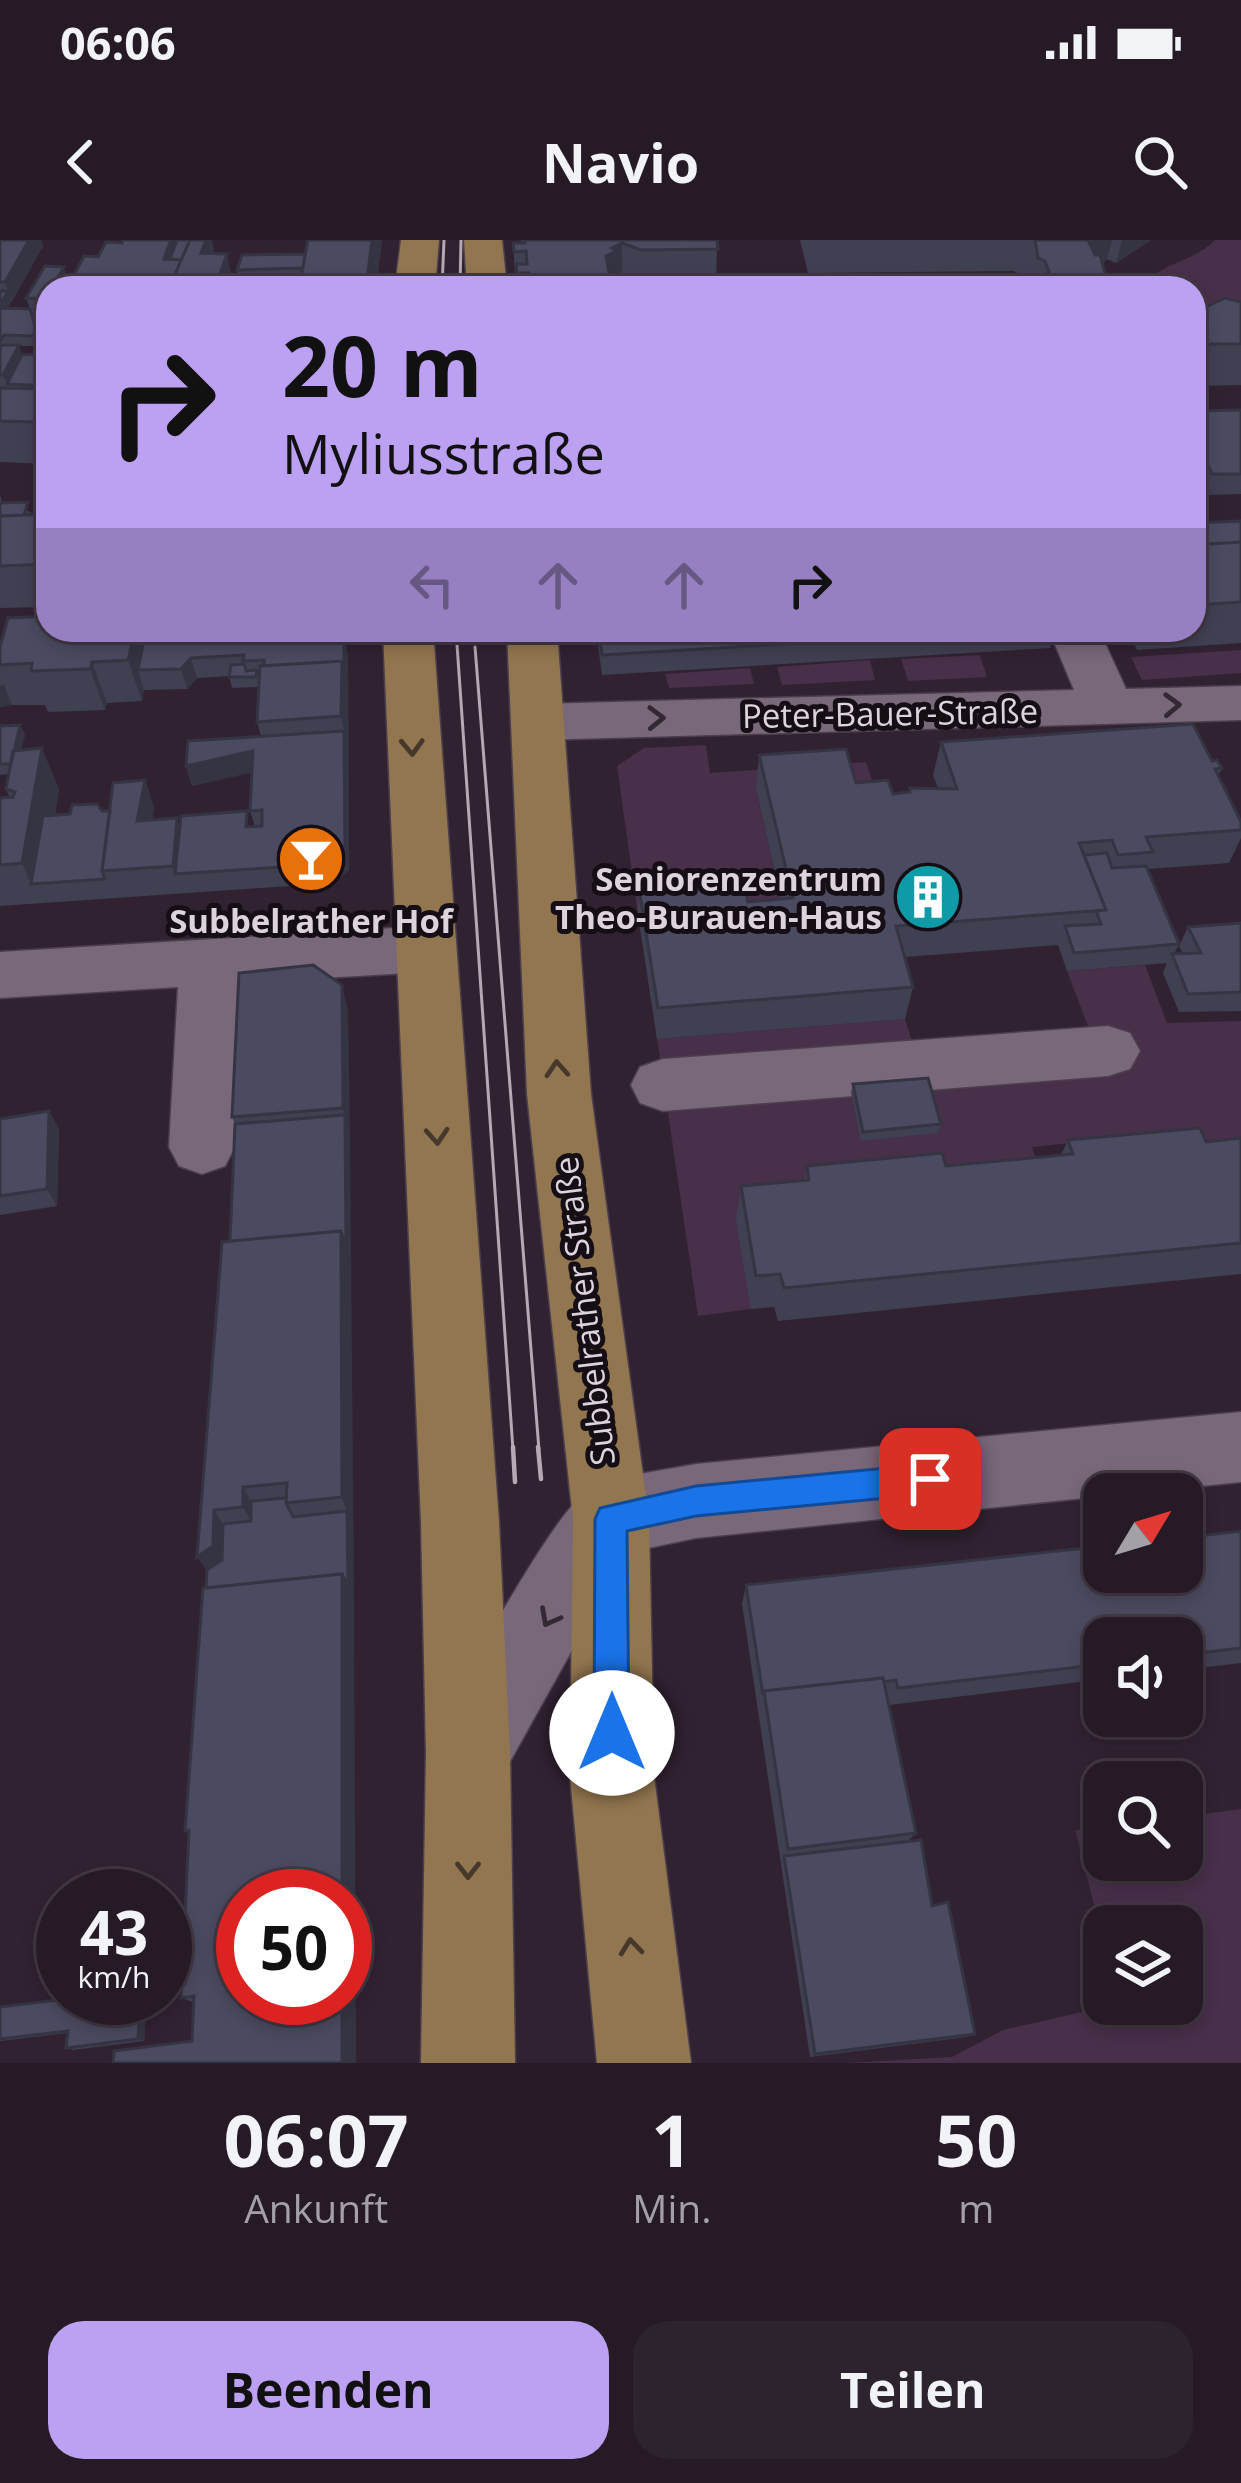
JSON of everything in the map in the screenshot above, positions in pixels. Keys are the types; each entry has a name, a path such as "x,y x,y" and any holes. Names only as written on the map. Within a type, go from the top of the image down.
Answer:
{"main road":[{"path":"417,276 420,240"},
{"path":"483,240 487,276"},
{"path":"409,642 456,1440 468,1753 468,2063"},
{"name":"Subbelrather Straße","path":"533,642 559,1094 611,1519 612,1776 644,2063"}],"street":[{"path":"1079,642 1108,707"},
{"name":"Peter-Bauer-Straße","path":"539,722 1241,703"},
{"path":"0,975 426,949"},
{"path":"202,1147 209,965"},
{"path":"663,1085 1108,1051"},
{"path":"468,1753 578,1564 611,1519 696,1501 1241,1447"}],"shaded area":[{"path":"1215,240 1241,240 1241,302 1206,328 1206,276 1153,276"},
{"path":"1241,650 1241,673 1142,680 1131,657"},
{"path":"980,655 987,677 908,681 901,659"},
{"path":"870,660 875,680 782,685 777,667"},
{"path":"750,668 754,684 669,688 665,674"},
{"path":"706,745 710,773 866,762 872,780 756,789 788,931 638,915 617,766 644,748"},
{"path":"1145,965 1167,1023 1241,1021 1241,1172 1128,1137 1032,1147 1041,1176 751,1309 698,1316 657,1039 905,1019 915,1051 1091,1034 1067,971"},
{"path":"1241,1809 1241,2063 846,2063 952,2057 1003,2030 1083,2012 1083,2025 1203,2025 1203,1905 1094,1905 1088,1881 1203,1881 1203,1814"},
{"path":"1083,1829 1083,1861 1075,1830"}],"building":[{"path":"0,240 29,240 5,282 0,282"},
{"path":"171,240 164,259 181,260 175,276 74,276 84,256 98,257 106,242"},
{"path":"177,240 190,240 181,260 170,259"},
{"path":"190,240 206,240 201,253 227,254 219,276 174,276"},
{"path":"308,240 372,240 368,276 301,276"},
{"path":"717,240 718,249 641,250 622,243 606,256 610,276 529,276 517,273 516,264 527,264 526,251 514,252 513,243"},
{"path":"1035,240 1088,240 1095,255 1100,255 1106,276 1045,276 1049,272 1045,261 1038,258"},
{"path":"305,254 303,268 237,270 242,255"},
{"path":"45,266 64,267 59,276 39,276"},
{"path":"1225,298 1241,302 1241,344 1206,344 1206,307"},
{"path":"0,308 30,309 36,329 33,336 4,335 0,341"},
{"path":"0,345 19,345 3,375 0,375"},
{"path":"36,354 36,385 7,384 22,355"},
{"path":"0,388 36,389 35,422 0,421"},
{"path":"1241,410 1241,474 1212,474 1206,461 1206,411"},
{"path":"28,502 24,515 0,516 0,503"},
{"path":"36,514 36,564 0,566 0,516"},
{"path":"1241,521 1241,542 1206,544 1206,522"},
{"path":"1241,542 1241,602 1206,604 1206,544"},
{"path":"36,617 36,642 132,642 128,660 92,662 90,669 31,671 32,663 0,665 8,618"},
{"path":"144,642 344,642 344,675 342,661 264,666 264,660 243,661 244,655 191,658 181,669 138,670"},
{"path":"600,642 817,642 602,655"},
{"path":"342,661 341,716 257,722 260,666"},
{"path":"244,664 246,671 257,670 256,677 229,677 231,665"},
{"name":"Seniorenzentrum Theo-Burauen-Haus","path":"1193,724 1212,761 1217,760 1222,768 1215,769 1241,830 1146,837 1153,852 1118,855 1112,840 1079,843 1106,910 896,926 913,987 658,1008 638,882 742,874 748,902 793,898 759,755 846,749 856,783 888,780 893,794 910,792 910,788 957,789 941,742"},
{"path":"20,725 11,764 0,764 0,726"},
{"path":"344,731 345,851 329,864 175,874 181,816 247,811 246,827 262,826 262,810 250,811 253,751 186,766 188,741"},
{"path":"42,748 22,863 0,865 0,798 13,797 15,792 6,789 13,751"},
{"path":"145,780 137,821 177,818 173,866 102,871 113,783"},
{"path":"97,804 102,811 110,811 105,879 31,884 43,816 70,814 72,805"},
{"path":"1107,853 1112,868 1146,866 1179,944 1074,953 1065,926 1101,924 1096,911 1106,910 1084,855"},
{"path":"1241,923 1241,992 1188,994 1172,954 1201,953 1188,927"},
{"path":"313,965 342,985 343,1108 232,1117 239,973"},
{"path":"928,1078 941,1124 863,1132 853,1084"},
{"path":"49,1111 47,1189 0,1196 0,1119"},
{"path":"345,1115 346,1249 341,1231 230,1241 235,1124"},
{"path":"1200,1128 1206,1142 1241,1138 1241,1243 784,1288 780,1274 756,1276 741,1186 809,1180 807,1166 942,1153 946,1166 1073,1154 1068,1140"},
{"path":"341,1231 342,1497 286,1503 287,1483 243,1487 243,1507 214,1510 213,1546 197,1557 222,1242"},
{"path":"286,1498 293,1517 347,1511 348,1586 342,1574 206,1588 207,1570 222,1560 223,1524 251,1521 251,1501"},
{"path":"1241,1531 1241,1648 1203,1653 1203,1617 1083,1617 1083,1666 898,1688 896,1680 884,1682 883,1678 764,1691 763,1695 746,1585 1083,1548 1083,1593 1203,1593 1203,1536"},
{"path":"342,1574 342,1869 216,1869 216,2025 342,2025 342,2063 113,2063 114,2051 192,2041 192,1869 187,1869 189,1830 185,1831 203,1588"},
{"path":"883,1678 916,1833 788,1849 764,1691"},
{"path":"921,1840 932,1906 948,1902 975,2034 815,2054 784,1856"},
{"path":"36,2003 36,2025 139,2025 138,2039 66,2048 68,2031 0,2039 0,2007"}],"tram line":[{"path":"442,276 444,240"},
{"path":"460,276 461,240"},
{"path":"457,642 513,1450"},
{"path":"475,647 539,1450"},
{"path":"513,1447 515,1482"},
{"path":"538,1447 541,1479"}],"place":[{"name":"Subbelrather Hof","path":"311,859"},
{"name":"Seniorenzentrum Theo-Burauen-Haus","path":"928,897"}],"route":[{"path":"612,1733 611,1519 696,1501 930,1479"}]}
